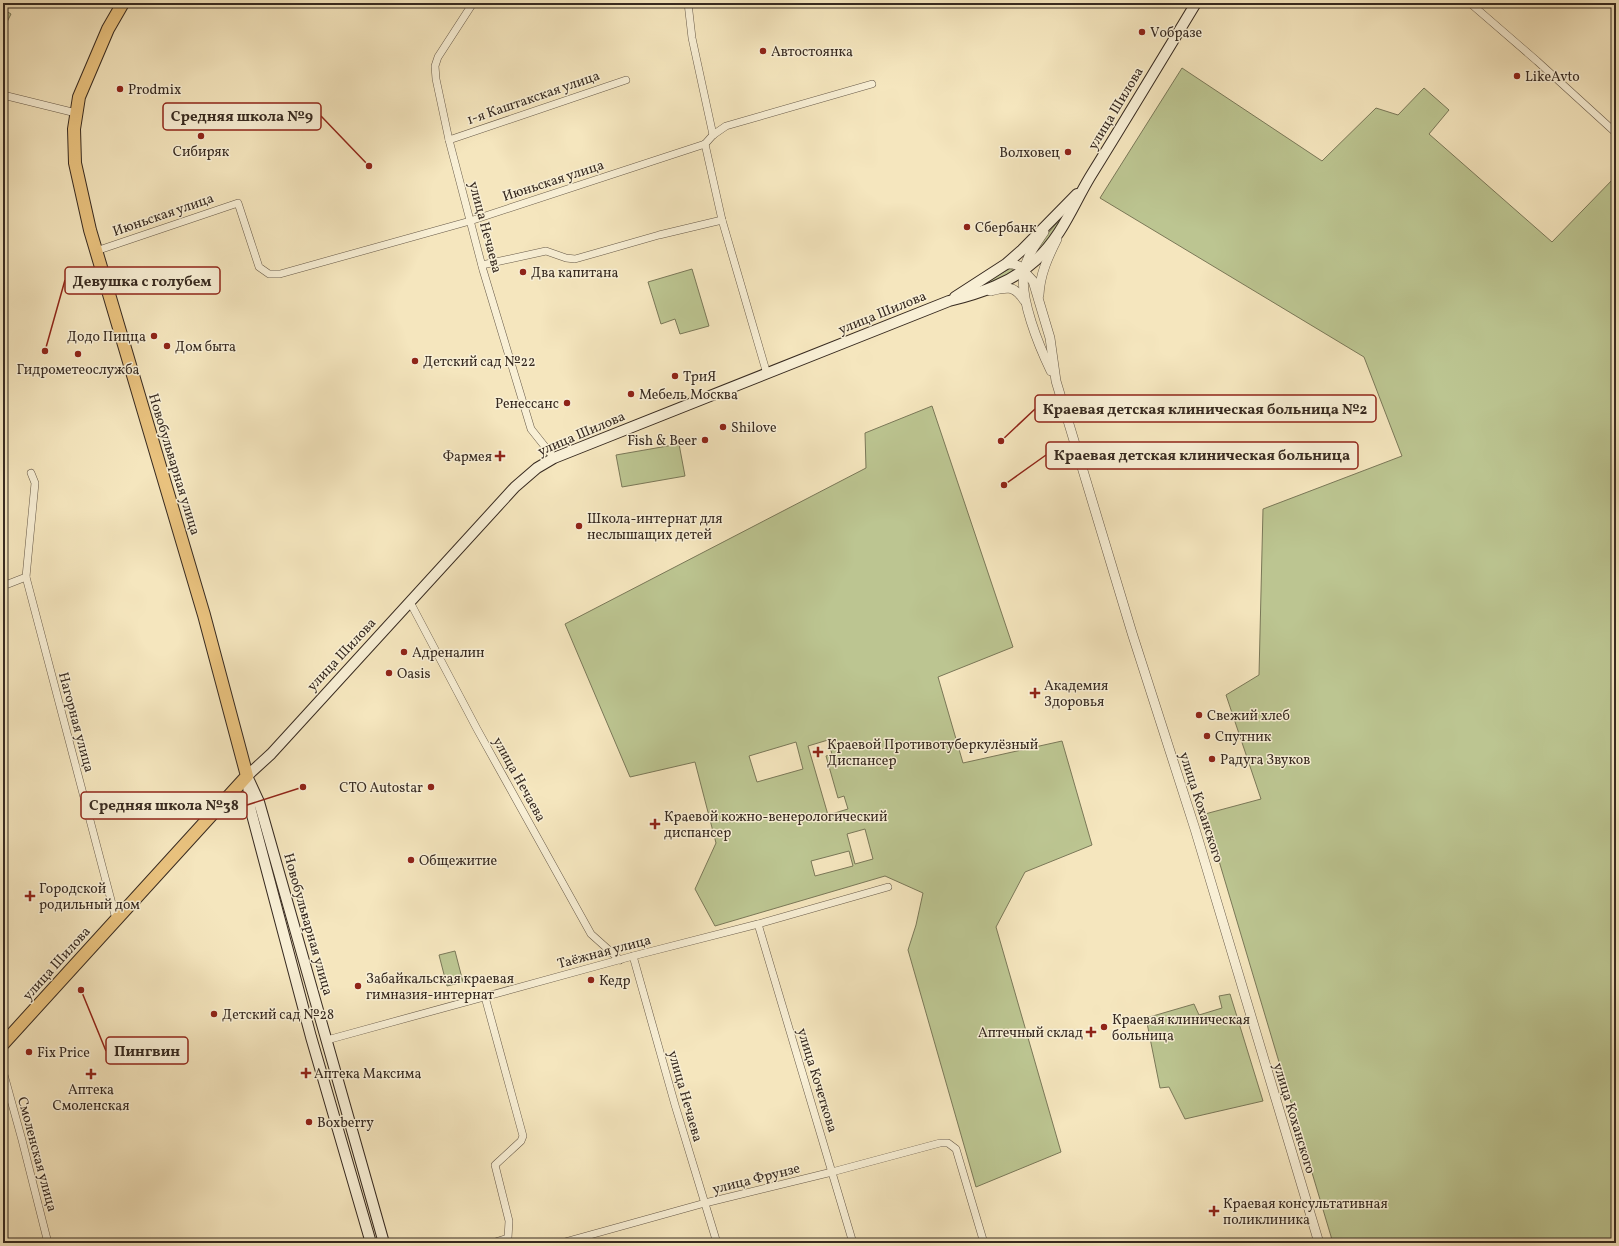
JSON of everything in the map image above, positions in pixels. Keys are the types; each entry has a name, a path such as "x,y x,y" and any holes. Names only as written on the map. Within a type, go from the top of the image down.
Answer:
{"main road":[{"name":"Новобульварная улица","path":"123,3 108,29 79,96 74,129 75,164 96,251 204,614 247,776 251,811 311,1037 371,1243"},
{"name":"улица Шилова","path":"3,1044 247,776 271,754 515,487 537,468 554,458 949,301 979,293 999,285 1024,270 1047,249 1062,229 1086,185 1196,3"},
{"path":"949,301 1006,264 1022,250 1086,185"},
{"name":"Новобульварная улица","path":"247,776 259,802 384,1243"}],"street":[{"name":"улица Нечаева","path":"473,3 438,57 435,66 436,79 449,140 470,221 531,429 554,458"},
{"path":"688,3 692,38 713,135"},
{"path":"1470,3 1537,61 1616,133"},
{"name":"1-я Каштакская улица","path":"449,140 626,80"},
{"path":"767,374 722,220 705,144 713,135 726,126 872,84"},
{"path":"3,95 76,113"},
{"name":"Июньская улица","path":"96,251 238,203 259,267 269,274 280,274 470,221 705,144"},
{"path":"482,265 546,252 575,259 659,234 722,220"},
{"path":"1051,221 1030,252 1024,270 1022,286 1042,351 1056,381"},
{"path":"1039,302 1040,283 1046,261 1062,229"},
{"path":"1006,264 1013,264 1024,270 1033,281 1050,338 1056,381"},
{"path":"979,293 1004,288 1013,289 1018,291 1026,302"},
{"name":"улица Коханского","path":"1056,381 1131,629 1195,829 1319,1243"},
{"path":"3,586 26,578 35,483 31,473"},
{"name":"Нагорная улица","path":"26,578 116,919"},
{"name":"улица Нечаева","path":"410,602 477,729 591,934 620,960"},
{"name":"Таёжная улица","path":"327,1040 633,956 758,924 888,887"},
{"name":"улица Кочеткова","path":"758,924 854,1243"},
{"name":"улица Нечаева","path":"633,956 675,1105 717,1243"},
{"path":"485,997 523,1136 522,1141 495,1165 509,1221 508,1238 492,1243"},
{"name":"Смоленская улица","path":"3,1071 48,1243"},
{"name":"улица Фрунзе","path":"561,1243 705,1203 832,1172 940,1142 948,1143 956,1149 984,1243"}],"green space":[{"path":"3,9 11,14 5,26 3,25"},
{"path":"1182,68 1322,161 1376,108 1398,115 1424,88 1449,110 1429,134 1552,242 1616,176 1616,1243 1333,1243 1205,814 1261,799 1226,695 1259,675 1263,509 1402,456 1364,357 1100,198"},
{"path":"1060,219 1061,222 1038,253 1039,244"},
{"path":"692,269 709,326 680,334 675,319 661,324 648,282"},
{"path":"1009,269 1012,269 1013,272 974,293 982,284"},
{"path":"932,406 1013,647 938,677 963,763 1062,741 1092,845 1025,872 996,927 1061,1152 976,1187 908,950 916,925 923,893 885,876 715,926 695,889 716,843 695,762 630,777 565,624 866,468 865,433","holes":["828,740 832,754 826,756 838,798 844,796 848,809 828,815 808,746","796,742 803,769 757,782 749,756","865,829 873,859 855,864 847,834","849,851 853,866 815,876 811,861"]},
{"path":"679,444 685,476 622,487 616,455"},
{"path":"455,951 463,982 447,986 439,955"},
{"path":"1230,994 1263,1101 1185,1119 1169,1087 1160,1088 1146,1018 1194,1004 1199,1015 1222,1008 1219,996"}],"place":[{"name":"Vобразе","path":"1142,32"},
{"name":"Автостоянка","path":"763,51"},
{"name":"LikeAvto","path":"1517,76"},
{"name":"Prodmix","path":"120,89"},
{"name":"Сибиряк","path":"201,136"},
{"name":"Волховец","path":"1068,152"},
{"name":"Средняя школа №9","path":"369,166"},
{"name":"Сбербанк","path":"967,227"},
{"name":"Два капитана","path":"523,272"},
{"name":"Додо Пицца","path":"154,336"},
{"name":"Дом быта","path":"167,346"},
{"name":"Девушка с голубем","path":"45,351"},
{"name":"Гидрометеослужба","path":"78,354"},
{"name":"Детский сад №22","path":"415,361"},
{"name":"ТриЯ","path":"675,376"},
{"name":"Мебель Москва","path":"631,394"},
{"name":"Ренессанс","path":"567,403"},
{"name":"Shilove","path":"723,427"},
{"name":"Fish & Beer","path":"705,440"},
{"name":"Краевая детская клиническая больница №2","path":"1001,441"},
{"name":"Фармея","path":"500,456"},
{"name":"Краевая детская клиническая больница","path":"1004,485"},
{"name":"Школа-интернат для неслышащих детей","path":"579,526"},
{"name":"Адреналин","path":"404,652"},
{"name":"Oasis","path":"389,673"},
{"name":"Академия Здоровья","path":"1035,693"},
{"name":"Свежий хлеб","path":"1199,715"},
{"name":"Спутник","path":"1207,736"},
{"name":"Краевой Противотуберкулёзный Диспансер","path":"818,752"},
{"name":"Радуга Звуков","path":"1212,759"},
{"name":"Средняя школа №38","path":"303,787"},
{"name":"СТО Autostar","path":"431,787"},
{"name":"Краевой кожно-венерологический диспансер","path":"655,824"},
{"name":"Общежитие","path":"411,860"},
{"name":"Городской родильный дом","path":"30,896"},
{"name":"Кедр","path":"591,980"},
{"name":"Забайкальская краевая гимназия-интернат","path":"358,986"},
{"name":"Пингвин","path":"81,990"},
{"name":"Детский сад №28","path":"214,1014"},
{"name":"Краевая клиническая больница","path":"1104,1027"},
{"name":"Аптечный склад","path":"1091,1032"},
{"name":"Fix Price","path":"29,1052"},
{"name":"Аптека Максима","path":"306,1073"},
{"name":"Аптека Смоленская","path":"91,1074"},
{"name":"Boxberry","path":"309,1122"},
{"name":"Краевая консультативная поликлиника","path":"1214,1211"}]}
